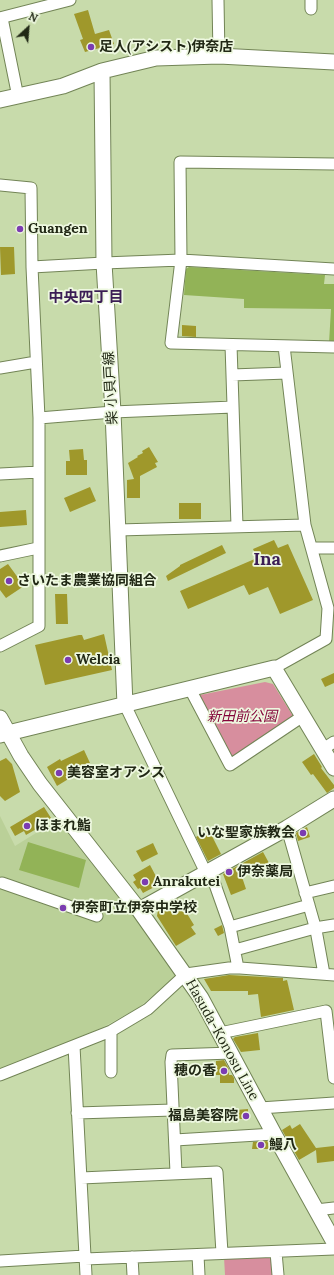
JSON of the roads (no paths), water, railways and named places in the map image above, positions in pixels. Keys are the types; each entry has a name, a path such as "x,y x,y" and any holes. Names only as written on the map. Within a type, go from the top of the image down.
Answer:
{"street":[{"path":"18,97 1,18 70,0"},
{"path":"218,0 219,56"},
{"path":"0,100 63,86 102,71 156,58 219,56 334,62"},
{"name":"柴 小貝戸線","path":"102,71 104,262 113,412 125,705"},
{"path":"334,164 180,162 181,260 171,343 334,347"},
{"path":"0,186 31,188 32,267 39,418 39,626 0,646"},
{"path":"32,267 104,262 181,260 334,269"},
{"path":"231,345 237,526"},
{"path":"4,734 274,668 326,639 328,608 313,548 305,524 284,346"},
{"path":"0,368 36,362"},
{"path":"232,375 287,373"},
{"path":"39,418 113,412 233,407"},
{"path":"0,474 39,472"},
{"path":"118,530 305,524"},
{"path":"0,556 38,548"},
{"path":"313,548 334,548"},
{"path":"274,668 303,716 328,746 334,768"},
{"path":"190,689 230,765 303,716"},
{"path":"125,705 207,872 213,879 230,927 238,968"},
{"name":"Hasuda-Konosu Line","path":"0,718 4,734 45,790 139,910 186,974 232,1053 274,1134 334,1242"},
{"path":"139,910 287,828 334,799"},
{"path":"0,1075 111,1032 148,1009 186,974 238,968 329,975 287,828"},
{"path":"2,883 97,916"},
{"path":"305,893 334,886"},
{"path":"230,927 309,905"},
{"path":"235,950 315,928 334,925"},
{"path":"220,1033 326,1011 331,1028 334,1078"},
{"path":"111,1032 111,1072"},
{"path":"74,1046 86,1275"},
{"path":"176,1173 171,1062 172,1055 232,1053"},
{"path":"260,1108 334,1103"},
{"path":"78,1113 173,1110"},
{"path":"175,1140 274,1134"},
{"path":"81,1178 217,1172 222,1254"},
{"path":"316,1210 334,1208"},
{"path":"0,1261 334,1249"},
{"path":"276,1252 278,1275"},
{"path":"198,1254 199,1275"},
{"path":"132,1257 133,1275"}],"place":[{"name":"足人(アシスト)伊奈店","path":"91,47"},
{"name":"Guangen","path":"20,229"},
{"name":"さいたま農業協同組合","path":"9,581"},
{"name":"Welcia","path":"68,660"},
{"name":"美容室オアシス","path":"59,773"},
{"name":"ほまれ鮨","path":"27,826"},
{"name":"いな聖家族教会","path":"303,833"},
{"name":"伊奈薬局","path":"229,872"},
{"name":"Anrakutei","path":"145,882"},
{"name":"伊奈町立伊奈中学校","path":"63,908"},
{"name":"穂の香","path":"224,1071"},
{"name":"福島美容院","path":"246,1116"},
{"name":"鰻八","path":"261,1145"}],"district":[{"name":"中央四丁目","path":"86,298"},
{"name":"Ina","path":"267,560"}],"park label":[{"name":"新田前公園","path":"242,717"}]}
